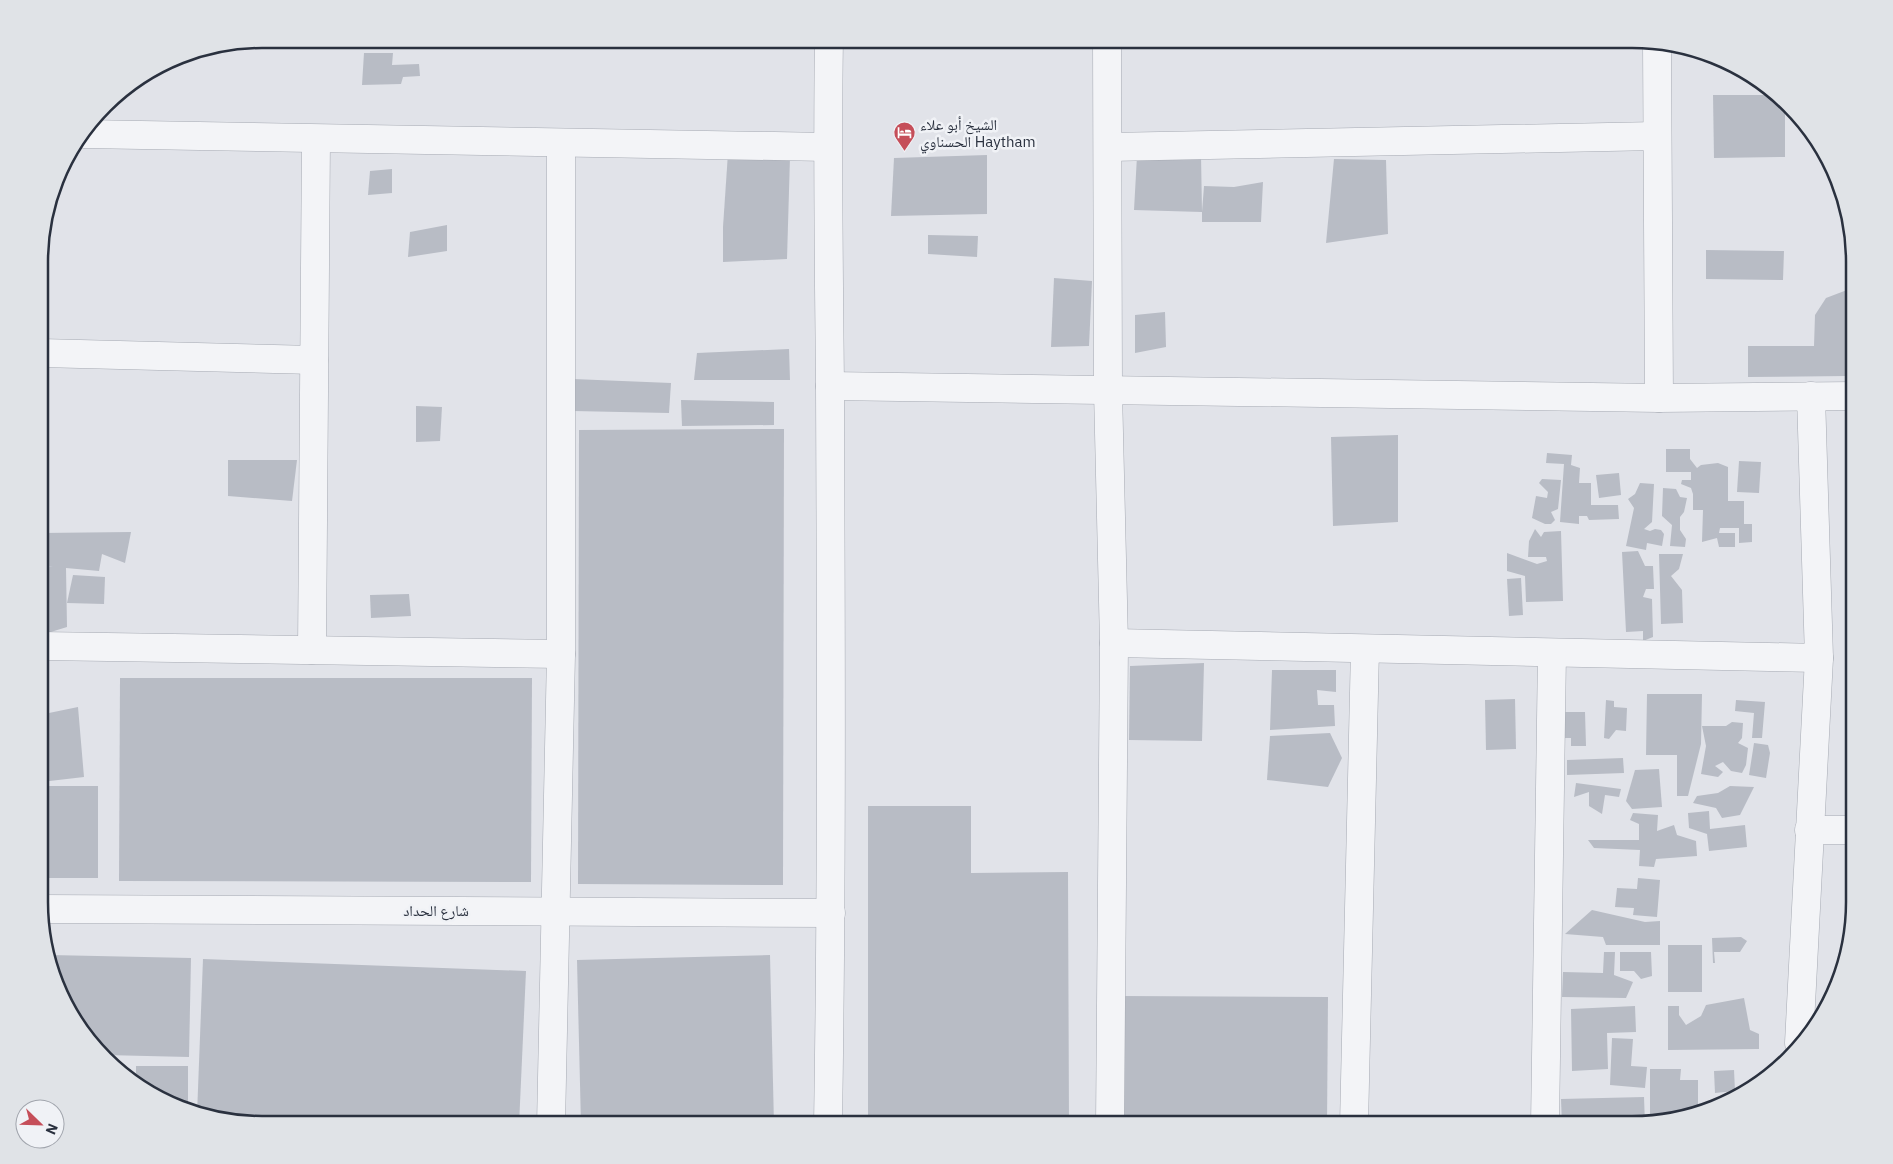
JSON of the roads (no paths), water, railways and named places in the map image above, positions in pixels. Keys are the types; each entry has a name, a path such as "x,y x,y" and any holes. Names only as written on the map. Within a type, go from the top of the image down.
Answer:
{"street":[{"path":"828,48 831,913 828,1116"},
{"path":"1107,48 1109,147 1108,391 1114,643 1110,1116"},
{"path":"1657,49 1659,398"},
{"path":"90,134 561,144 827,147"},
{"path":"1109,147 1656,136"},
{"path":"312,650 316,139"},
{"path":"551,1116 560,654 561,144"},
{"path":"48,353 314,360"},
{"path":"830,386 1659,398 1846,396"},
{"path":"1799,1035 1819,658 1811,396"},
{"path":"1114,643 1819,658"},
{"path":"48,646 560,654"},
{"path":"1354,1116 1365,649"},
{"path":"1545,1116 1552,653"},
{"path":"1809,830 1846,830"},
{"name":"شارع الحداد","path":"48,909 831,913"}],"place":[{"name":"الشيخ أبو علاء الحسناوي Haytham","path":"904,152"}]}
